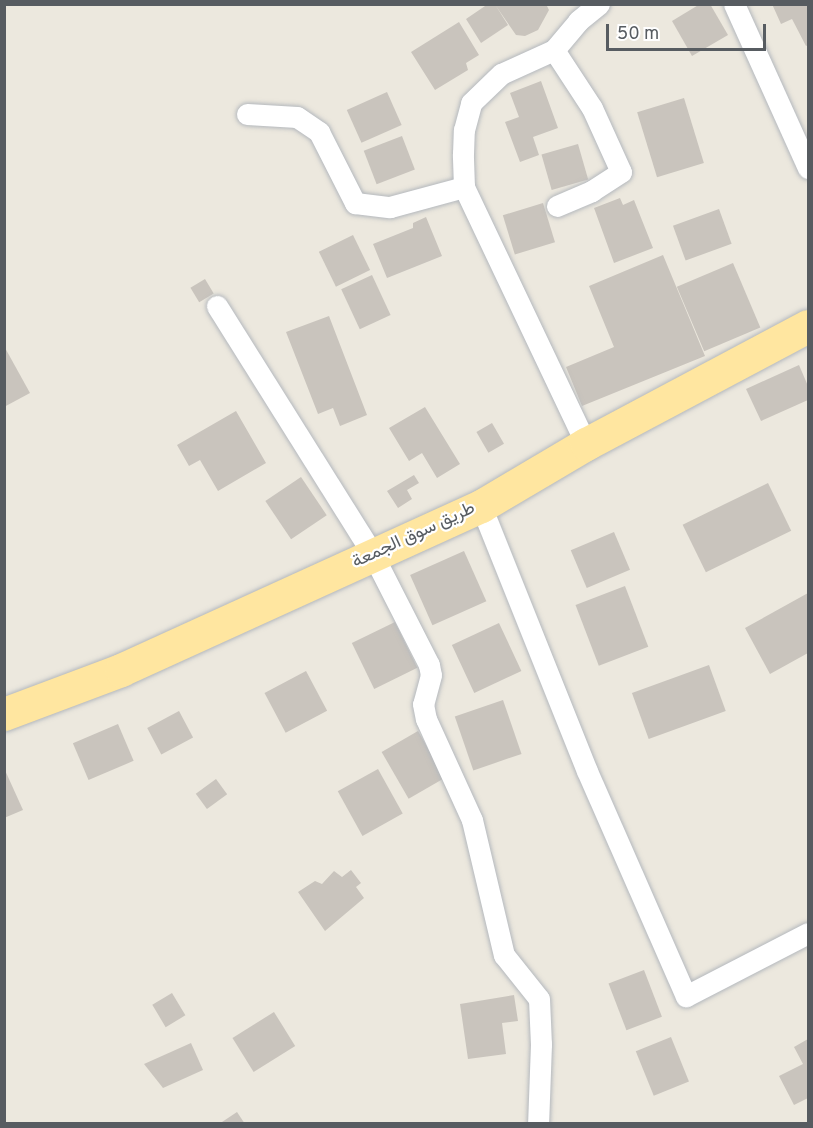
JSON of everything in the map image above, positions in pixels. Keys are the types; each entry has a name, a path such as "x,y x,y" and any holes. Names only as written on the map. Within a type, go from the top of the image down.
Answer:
{"main road":[{"name":"طريق سوق الجمعة","path":"4,714 121,670 481,506 586,444 808,326"}],"street":[{"path":"586,444 464,187 464,130 471,104 501,74 554,50 578,21 600,4"},
{"path":"734,4 808,168"},
{"path":"554,50 592,108 621,172 592,191 557,206"},
{"path":"247,114 297,117 319,132 355,203 390,207 464,187"},
{"path":"217,306 373,555 429,665 431,675 423,705 426,719 472,820 504,955 539,999 542,1044 538,1124"},
{"path":"481,506 587,771 686,996 808,933"}],"building":[{"path":"488,4 546,4 549,10 538,30 525,36 516,35 496,6 508,25 481,43 466,19"},
{"path":"700,4 710,4 728,35 692,56 672,21"},
{"path":"772,4 808,4 808,45 806,46 792,19 781,24"},
{"path":"459,22 479,55 466,63 468,70 435,90 411,52"},
{"path":"541,81 558,128 533,137 539,155 520,162 505,122 519,117 510,93"},
{"path":"387,92 402,125 361,143 347,110"},
{"path":"684,98 704,163 657,177 637,112"},
{"path":"402,136 415,170 377,184 364,151"},
{"path":"578,144 588,180 552,190 541,154"},
{"path":"620,198 623,205 634,200 653,248 614,263 594,208"},
{"path":"543,203 555,242 515,254 503,215"},
{"path":"719,209 732,244 686,261 673,226"},
{"path":"426,217 442,256 387,278 373,244 413,228 413,223"},
{"path":"353,235 370,270 336,287 319,252"},
{"path":"663,255 705,356 582,406 566,367 614,347 589,286"},
{"path":"733,263 760,327 704,351 677,287"},
{"path":"372,275 391,315 360,329 341,289"},
{"path":"205,279 214,294 199,302 190,288"},
{"path":"329,316 367,415 340,426 333,408 318,414 286,332"},
{"path":"4,346 30,393 4,407"},
{"path":"799,365 808,386 808,400 761,421 746,389"},
{"path":"425,407 460,464 437,478 422,453 409,461 389,428"},
{"path":"236,411 266,463 218,491 200,460 189,466 177,445"},
{"path":"492,423 504,444 488,453 476,432"},
{"path":"414,475 419,483 407,490 412,499 398,508 387,491"},
{"path":"301,477 327,515 291,539 265,501"},
{"path":"768,483 791,531 706,572 683,525"},
{"path":"614,532 630,570 587,588 571,550"},
{"path":"464,551 486,601 432,625 410,575"},
{"path":"625,586 648,647 599,666 576,605"},
{"path":"808,593 808,653 770,674 745,628"},
{"path":"395,622 417,668 374,689 352,643"},
{"path":"499,623 521,671 474,693 452,645"},
{"path":"709,665 726,711 649,739 632,693"},
{"path":"306,671 327,711 286,733 265,693"},
{"path":"503,700 522,754 473,770 455,717"},
{"path":"179,711 193,737 161,754 147,728"},
{"path":"118,724 134,761 89,780 73,743"},
{"path":"418,731 445,778 409,799 382,752"},
{"path":"4,768 23,810 4,818"},
{"path":"378,769 403,814 362,836 338,791"},
{"path":"216,779 227,794 207,809 196,794"},
{"path":"351,870 361,883 356,887 364,898 325,931 298,892 315,881 322,884 334,871 342,877"},
{"path":"644,970 662,1017 626,1030 609,984"},
{"path":"172,993 185,1015 166,1027 152,1005"},
{"path":"514,995 518,1021 502,1023 506,1054 468,1059 460,1004"},
{"path":"274,1012 295,1046 254,1072 232,1038"},
{"path":"671,1037 689,1082 654,1096 636,1051"},
{"path":"808,1039 808,1098 794,1105 779,1076 803,1064 794,1047"},
{"path":"191,1043 203,1070 163,1088 144,1064"},
{"path":"237,1112 245,1124 219,1124"}]}
